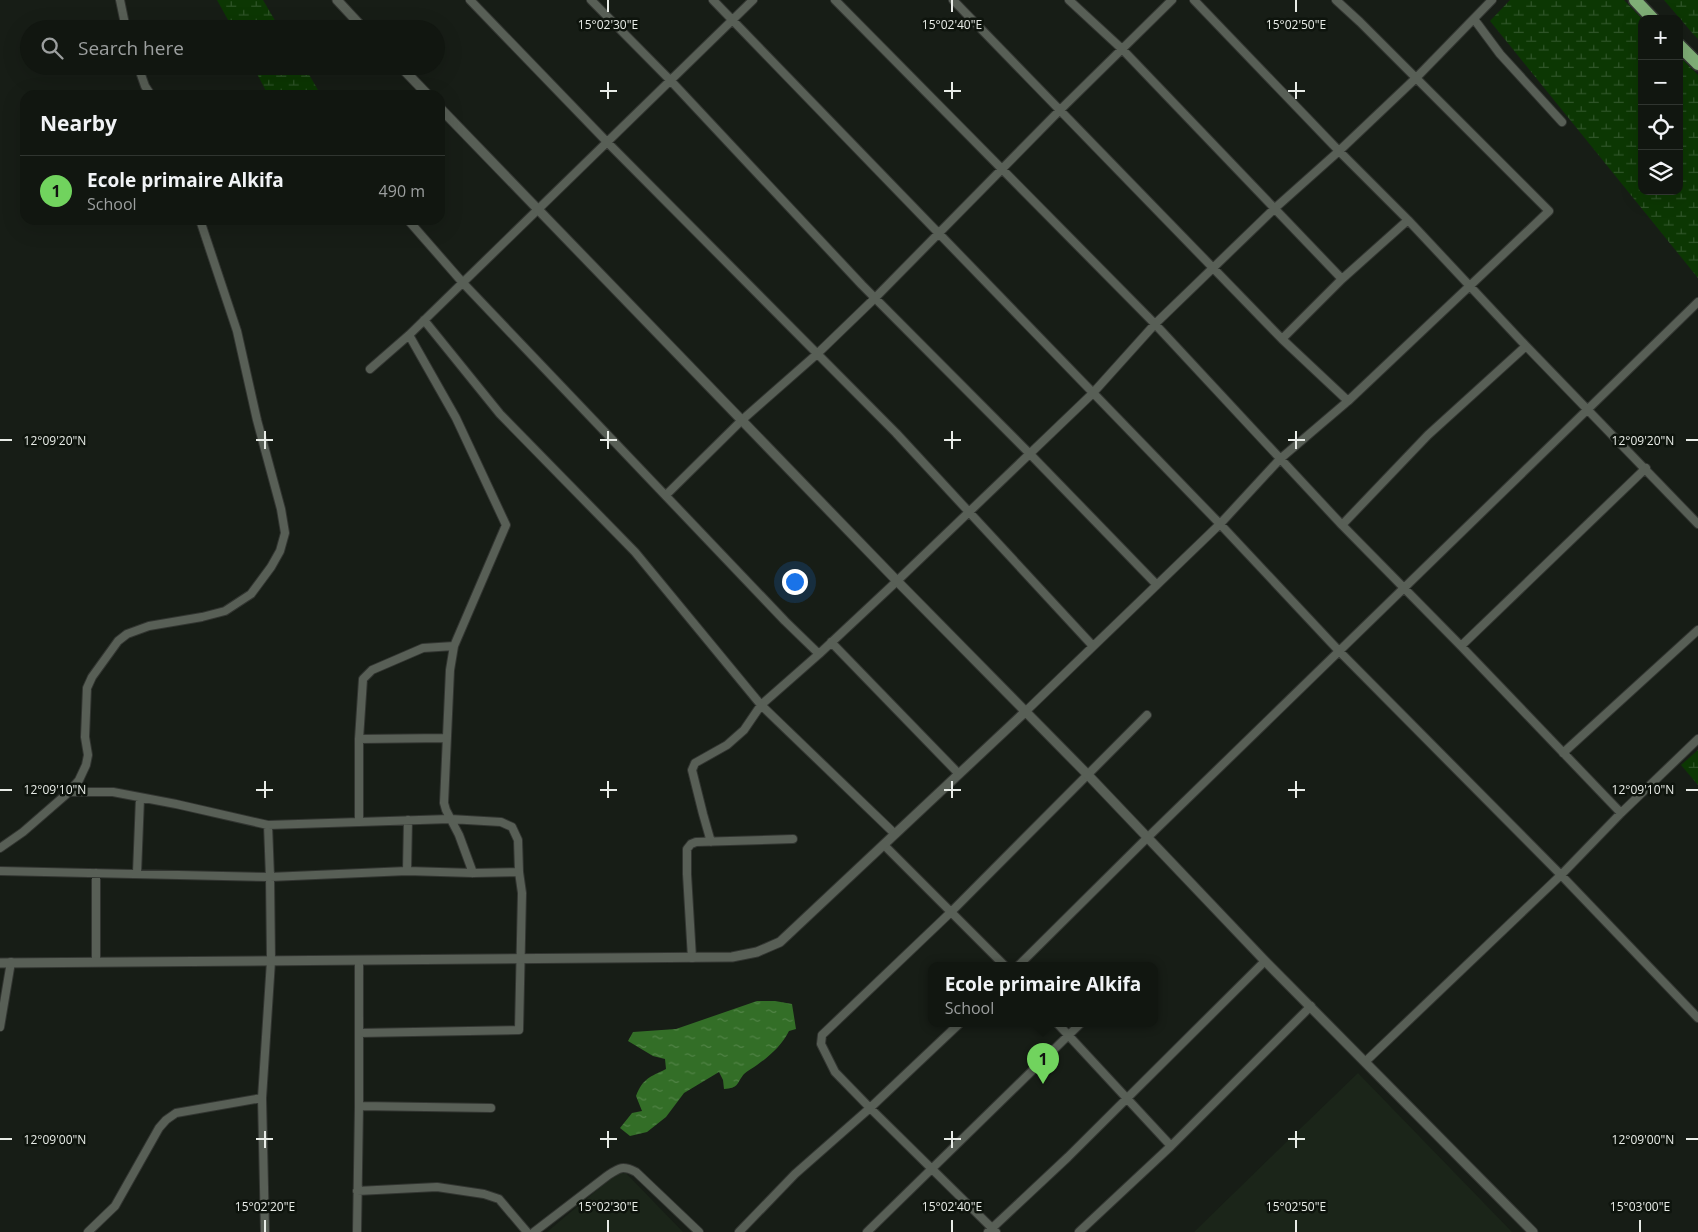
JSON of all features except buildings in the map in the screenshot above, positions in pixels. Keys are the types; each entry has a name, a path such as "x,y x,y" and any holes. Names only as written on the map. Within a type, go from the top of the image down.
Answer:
{"highway":[{"path":"1635,0 1649,15"},
{"path":"1683,49 1698,64"}],"street":[{"path":"120,0 124,20"},
{"path":"470,0 608,143 896,432 1092,646"},
{"path":"591,0 875,298 1030,453 1157,585"},
{"path":"713,0 1092,394 1220,524 1339,651 1561,875 1698,1018"},
{"path":"370,369 409,335 463,283 753,0"},
{"path":"835,0 1155,324 1342,525 1461,646 1621,814"},
{"path":"953,0 1282,339 1348,402"},
{"path":"1069,0 1122,49 1342,279"},
{"path":"666,495 742,420 817,354 875,298 1060,110 1172,0"},
{"path":"1194,0 1470,284 1526,346 1646,468 1698,524"},
{"path":"0,963 732,958 757,952 780,942 1157,585 1220,524 1280,459 1348,402 1470,284 1549,211 1336,0"},
{"path":"711,842 692,770 695,763 728,745 744,730 761,705 897,581 1092,394 1155,324 1274,209 1416,78 1492,0"},
{"path":"340,1 356,20"},
{"path":"1474,19 1500,54 1562,122"},
{"path":"141,75 148,90"},
{"path":"409,75 423,90"},
{"path":"445,113 897,581 1088,775 1265,961 1533,1232"},
{"path":"1282,339 1342,279 1408,220"},
{"path":"0,848 23,832 79,780 86,765 88,755 85,737 87,688 92,677 118,641 128,634 148,626 202,617 225,610 251,594 271,568 280,551 285,533 281,509 257,420 237,331 202,225"},
{"path":"412,225 463,283 785,621 819,654"},
{"path":"1022,962 1698,302"},
{"path":"424,320 500,414 635,552 761,705 895,834"},
{"path":"409,335 456,418 506,525 454,646 450,670 444,803 459,835 473,873"},
{"path":"1342,525 1428,435 1526,346"},
{"path":"1461,646 1646,468"},
{"path":"1563,753 1698,630"},
{"path":"831,642 958,774"},
{"path":"359,822 363,679 366,674 378,667 423,648 454,646"},
{"path":"1147,715 951,912 822,1035 821,1044 836,1072 992,1231 1265,961"},
{"path":"360,739 447,738"},
{"path":"1365,1062 1561,875 1698,739"},
{"path":"68,792 113,792 268,825 450,819 501,822 512,828 518,840 522,893 519,1030 359,1033"},
{"path":"137,873 140,798"},
{"path":"407,871 408,820"},
{"path":"265,1232 262,1098 271,961 268,825"},
{"path":"692,958 687,874 687,849 691,844 696,842 794,839"},
{"path":"884,845 1001,962"},
{"path":"0,871 270,877 407,871 519,872"},
{"path":"96,873 96,962"},
{"path":"357,1232 360,1106 359,960"},
{"path":"0,1027 11,962"},
{"path":"1079,1232 1171,1146 1311,1006"},
{"path":"739,1232 796,1174 870,1108 956,1027"},
{"path":"1061,1027 1171,1146"},
{"path":"867,1232 1076,1027"},
{"path":"88,1232 115,1206 159,1128 166,1120 176,1113 262,1098"},
{"path":"360,1106 491,1108"},
{"path":"534,1232 607,1176 619,1168 626,1167 636,1172 699,1232"},
{"path":"357,1191 437,1187 484,1194 499,1199 527,1232"}],"shaded area":[{"path":"1358,1073 1512,1232 1194,1232 1275,1153"},
{"path":"622,1169 683,1232 547,1232"}],"green space":[{"path":"217,0 263,0 275,20 228,20"},
{"path":"1510,0 1624,0 1638,15 1638,195 1683,195 1683,60 1698,75 1698,278 1490,21"},
{"path":"1664,0 1698,0 1698,39 1683,22 1683,15 1677,15"},
{"path":"258,75 309,75 318,90 265,90"},
{"path":"1698,750 1698,785 1681,765"}],"water":[{"path":"757,1001 775,1001 792,1004 796,1029 789,1031 771,1054 745,1073 737,1085 732,1088 724,1089 723,1080 719,1072 684,1093 666,1117 647,1132 630,1136 620,1128 632,1113 642,1111 636,1096 641,1085 666,1069 665,1059 653,1056 628,1041 633,1032 676,1029"}],"place":[{"name":"Ecole primaire Alkifa","path":"1043,1084"}]}
